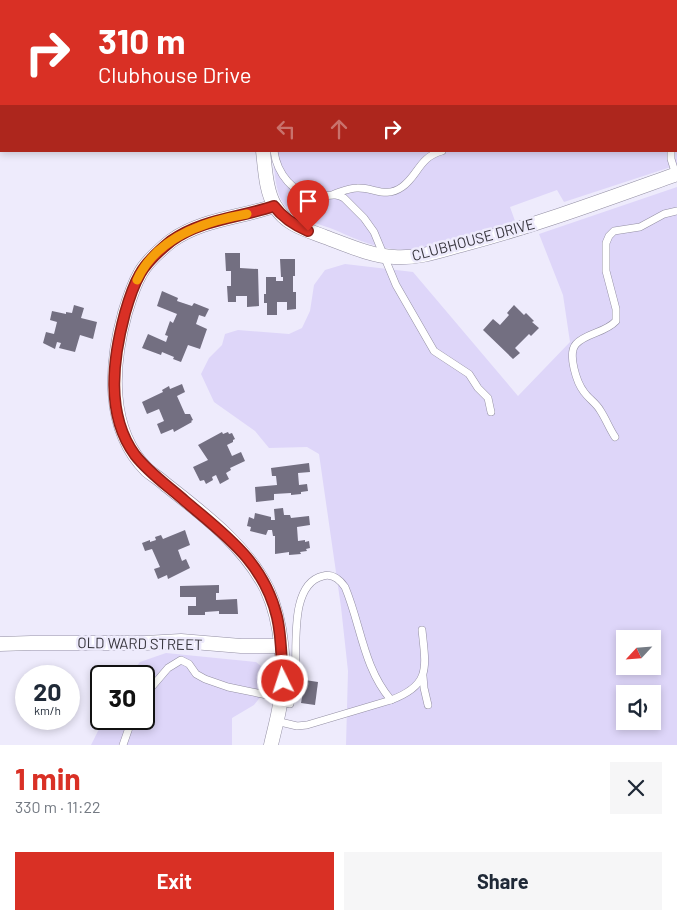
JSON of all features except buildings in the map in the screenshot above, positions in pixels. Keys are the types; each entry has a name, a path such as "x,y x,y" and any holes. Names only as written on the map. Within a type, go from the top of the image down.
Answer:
{"street":[{"path":"263,152 269,193 274,206 209,222 190,230 171,241 140,272 118,337 114,395 125,436 134,453 147,470 228,536 244,553 268,590 277,617 283,681 281,702 271,745"},
{"name":"CLUBHOUSE DRIVE","path":"274,206 281,215 295,226 372,254 396,258 418,256 499,235 676,177"},
{"name":"OLD WARD STREET","path":"0,644 180,641 241,646 281,646"}],"lane":[{"path":"274,152 280,172 298,190 318,196 357,188 381,193 392,192 402,187 421,163 438,152"},
{"path":"671,152 676,177"},
{"path":"331,194 340,195 344,198 370,225 396,285 434,351 469,374 478,388 488,398 491,412"},
{"path":"615,437 598,407 582,389 574,367 574,347 581,341 605,330 616,321 616,309 606,270 606,243 609,236 614,231 640,227 664,214 677,211"},
{"path":"155,683 168,668 181,660 189,664 200,677 228,687 267,695 290,704 295,677 300,599 308,583 326,575 334,576 345,587 369,664 378,682 391,700"},
{"path":"421,693 425,656 422,630"},
{"path":"276,721 297,726 307,725 401,696 422,679"},
{"path":"412,689 419,690 428,705 422,679"},
{"path":"123,745 128,730"}],"shaded area":[{"path":"272,152 677,152 677,165 564,202 557,190 510,207 515,221 439,246 407,250 376,246 296,215 282,201 276,180"},
{"path":"677,187 677,745 346,745 348,671 341,607 319,454 307,447 269,448 255,431 214,402 201,374 209,358 222,345 225,334 238,330 289,334 302,328 310,311 314,285 325,270 345,264 413,272 518,396 570,342 563,295 539,234"},
{"path":"166,653 256,662 266,670 265,691 254,705 232,718 232,745 91,745 98,730 155,730 155,665 137,665 140,662"}],"slow traffic":[{"path":"137,280 140,272 171,241 209,222 247,214"}],"route":[{"path":"283,681 277,617 268,590 244,553 228,536 147,470 134,453 119,419 114,395 114,373 118,337 140,272 171,241 209,222 274,206 281,215 295,226 308,231"}]}
